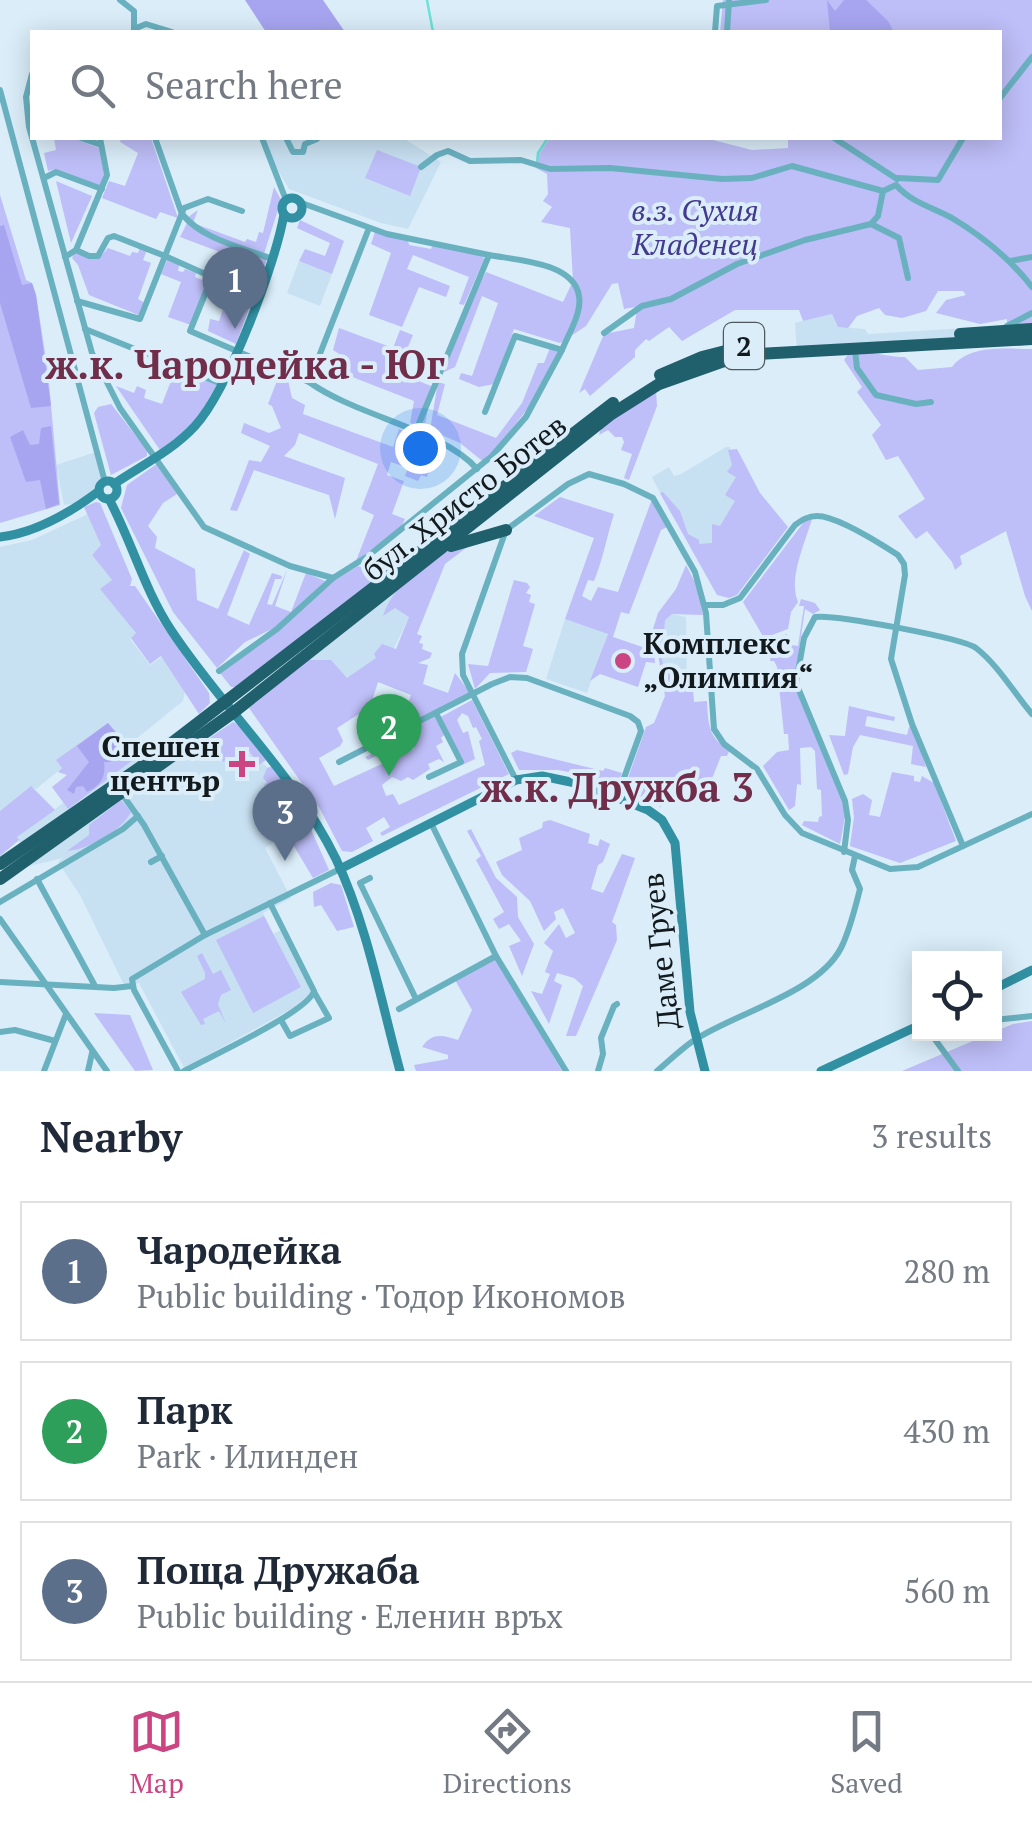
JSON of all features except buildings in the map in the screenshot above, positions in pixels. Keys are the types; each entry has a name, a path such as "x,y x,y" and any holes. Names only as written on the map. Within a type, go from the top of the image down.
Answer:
{"highway":[{"name":"бул. Христо Ботев","path":"460,536 449,534 454,524 589,420 642,384 686,363 746,346 1032,329"},
{"name":"бул. Христо Ботев","path":"0,864 144,770 460,536 619,408 659,384 698,368 773,352 1032,339"},
{"path":"460,536 506,530"},
{"name":"бул. Христо Ботев","path":"230,707 460,536"},
{"name":"бул. Христо Ботев","path":"0,878 122,793 144,770"}],"main road":[{"path":"0,537 28,531 107,491 192,430 222,384 280,236 298,210 291,198 286,200"},
{"path":"107,491 168,626 295,788 340,869 400,1071"},
{"name":"Даме Груев","path":"340,869 516,780 555,776 657,816 674,843 695,1040 705,1071"},
{"path":"1002,985 1032,970"},
{"path":"821,1071 912,1028"}],"street":[{"path":"120,0 134,12 134,30 146,24 166,30"},
{"path":"715,30 717,6 766,0"},
{"path":"728,30 729,3"},
{"path":"1002,95 1032,56"},
{"path":"30,82 26,97 30,121"},
{"path":"0,90 107,491"},
{"path":"34,140 85,329 106,384 204,528 290,566 332,578"},
{"path":"156,140 182,214 204,233 272,260"},
{"path":"263,140 286,200"},
{"path":"287,140 298,154 305,144 315,140"},
{"path":"837,140 897,182 910,199 951,218 1009,262 1032,287"},
{"path":"604,333 642,306 671,299 737,264 805,240 872,224 878,216 883,191 897,182 938,180 962,140"},
{"path":"65,257 76,250 107,175 101,142"},
{"path":"422,168 436,155 448,151 470,161 520,160 550,169 610,168 722,180 752,178 792,166 883,191"},
{"path":"44,178 56,172 102,189"},
{"path":"77,301 140,318 186,206 208,199 242,211"},
{"path":"218,671 277,629 332,578 368,556 513,436 562,350 578,306 574,282 554,270 298,210"},
{"path":"872,224 900,238 908,278"},
{"path":"309,382 369,228"},
{"path":"76,250 98,256 108,238 114,236 212,277 190,328 192,335 309,382 344,404 460,452 477,469"},
{"path":"416,433 488,255"},
{"path":"1009,262 1032,257"},
{"path":"996,331 1032,313"},
{"path":"85,329 222,384"},
{"path":"485,412 515,336 562,350"},
{"path":"855,349 858,368 876,395 916,404 931,402"},
{"path":"516,780 462,671 462,654 506,530 582,475 596,475 624,484 657,502 695,572 705,605 712,716 718,738 756,769 796,829 814,840 890,869 909,870 1032,814"},
{"path":"705,605 724,605 740,598 795,525 806,518 833,520 888,549 904,564 905,575 891,653 897,680 963,846"},
{"path":"844,852 848,820 845,800 796,683 804,638 812,620 828,616 976,648 1032,714"},
{"path":"339,762 510,677 527,678 634,718 642,730 617,798"},
{"path":"429,776 461,762 438,715"},
{"path":"122,793 205,935"},
{"path":"0,902 123,829 138,816"},
{"path":"432,823 496,956 566,1071"},
{"path":"151,862 162,856"},
{"path":"657,1071 695,1040 777,999 831,962 841,948 860,889 852,870 855,856"},
{"path":"0,982 96,988 132,982 205,935 340,869"},
{"path":"370,878 360,883 416,999"},
{"path":"36,879 96,988"},
{"path":"175,905 186,900"},
{"path":"352,901 368,903"},
{"path":"270,903 329,1018 290,1036 281,1020"},
{"path":"0,919 107,1071"},
{"path":"399,1008 496,956"},
{"path":"132,982 181,1071 281,1020 308,1003 314,991"},
{"path":"598,1071 602,1038 617,1004"},
{"path":"44,1071 66,1014"},
{"path":"1002,1019 1032,1016"},
{"path":"0,1032 15,1030 55,1041"},
{"path":"935,1041 958,1071"},
{"path":"88,1071 93,1051"}],"shaded area":[{"path":"245,0 323,0 344,30 265,30"},
{"path":"827,0 835,11 844,0 866,0 893,30 830,30"},
{"path":"260,140 406,140 441,162 408,229 289,189"},
{"path":"4,225 22,285 32,283 36,295 51,406 31,408 0,303 0,226"},
{"path":"299,261 332,274 320,306 287,293"},
{"path":"832,314 838,327 865,329 868,334 1032,324 1032,340 797,352 795,323"},
{"path":"51,426 59,504 46,509 40,480 26,482 10,437 23,430 30,445 39,444 41,428"},
{"path":"730,447 738,475 731,594 670,512 652,477 669,467 674,476 681,474"},
{"path":"96,452 103,481 99,488 64,505 56,465"},
{"path":"88,514 101,545 92,555 112,580 101,589 137,634 130,639 150,665 165,655 185,691 183,701 136,739 146,753 195,718 222,762 249,750 258,764 263,763 306,822 265,848 291,898 263,913 273,934 281,930 311,987 310,994 295,1007 184,1068 139,983 125,987 80,895 58,862 63,858 29,866 17,837 63,803 68,808 108,723 57,760 62,768 0,811 0,547 32,540"},
{"path":"394,585 409,617 375,688 350,689 308,660"},
{"name":"Комплекс „Олимпия“","path":"672,614 686,617 687,689 668,690 662,659 664,619"},
{"path":"565,619 608,633 587,693 546,679"},
{"path":"108,723 123,742 122,755 104,762 102,780 96,786 87,792 83,786 76,787 74,794 67,790 89,762 77,746"}],"green space":[{"name":"в.з. Сухия Кладенец","path":"723,0 1032,0 1032,329 1007,331 1007,319 980,324 936,313 946,300 966,295 963,291 938,291 926,311 902,318 885,315 879,308 857,316 848,328 838,327 832,314 803,321 799,310 735,310 682,341 669,327 649,341 646,339 635,350 635,357 590,396 585,389 579,393 604,334 634,328 637,310 624,309 618,283 612,284 586,326 560,343 514,329 494,384 479,387 459,379 461,373 472,376 498,303 482,296 455,367 444,372 468,306 486,272 563,302 573,281 570,228 541,222 552,207 543,201 548,194 547,174 536,168 537,157 549,140 713,140 752,150 788,148 788,140 1002,140 1002,30 720,30"},
{"path":"54,140 78,140 99,148 104,174 100,186 56,169 48,171 44,153 56,150"},
{"path":"152,140 178,218 160,212 156,219 102,198 109,181 125,186 138,153 120,142"},
{"path":"377,150 421,167 410,196 365,178"},
{"path":"56,181 92,196 71,243"},
{"path":"274,187 281,200 263,257 267,259 236,344 208,331 210,319 219,321 241,260 180,237 187,223 184,220 198,210 193,223 245,242 256,242 259,232 263,233"},
{"path":"0,195 26,280 32,283 36,295 48,372 60,505 0,523"},
{"path":"300,220 344,241 332,274 299,261 305,249 325,256 330,243 297,228"},
{"path":"375,232 408,240 409,245 431,249 433,244 481,254 484,259 464,305 459,304 469,277 413,255 407,269 450,286 446,297 419,287 402,327 369,315 391,253 371,244"},
{"path":"140,247 147,250 143,260 151,263 138,299 145,303 141,316 89,295 72,258 75,252 100,257 108,248 130,256 132,252 138,253"},
{"path":"167,260 179,265 178,271 196,273 195,277 207,282 191,325 168,317 181,282 161,274"},
{"path":"339,328 393,348 400,330 413,335 395,378 406,383 409,377 431,386 425,427 410,423 414,401 342,373 347,359 333,350"},
{"path":"550,348 558,353 532,403 485,463 460,443 430,430 438,382 445,384 437,415 496,438 522,403 538,363 544,363"},
{"path":"1032,349 1032,611 1006,531 960,556 962,564 955,570 927,531 916,539 898,516 925,499 898,456 886,460 872,435 881,425 857,392 862,387 844,360 850,352 905,357 918,370 952,367 978,351"},
{"path":"168,360 219,381 194,424 160,450 116,386 134,393 137,386 146,390 144,398 162,404 171,381 162,376"},
{"path":"280,373 287,376 292,398 305,405 303,414 393,447 399,429 438,443 427,477 421,475 418,481 405,476 408,468 391,462 387,475 404,481 392,514 405,519 401,527 356,561 374,515 361,509 378,464 299,433 295,445 284,456 345,478 335,519 329,495 254,470 237,511 230,510 249,460 261,462 270,446 241,433 244,423 269,433 281,428 268,404"},
{"path":"656,390 657,406 629,480 624,478 632,454 621,450 622,437 615,437 608,430 599,435 602,424"},
{"path":"111,404 147,450 147,456 111,475 94,413 98,407"},
{"path":"737,449 760,493 788,527 737,595 729,598 717,595 660,493 680,511 688,534 699,544 712,543 712,524 720,526 735,501 725,495 736,477 727,472 732,465 728,450"},
{"path":"158,463 177,494 163,503 148,526 157,537 155,548 195,569 197,600 218,609 244,550 250,554 227,615 249,625 272,573 282,576 275,579 267,604 272,605 287,570 275,606 291,612 306,573 325,581 278,626 245,642 217,668 173,612 121,508 127,485"},
{"path":"560,497 614,514 594,581 588,580 582,596 591,601 598,587 618,592 652,499 667,527 661,530 629,614 621,612 613,637 654,651 655,663 646,662 638,687 600,674 590,681 608,634 565,619 594,538 534,516"},
{"path":"100,503 132,579 130,586 135,586 209,693 210,703 199,714 161,656 150,664 131,638 136,633 100,589 112,580 92,555 101,545 84,507"},
{"path":"812,519 796,572 798,602 791,612 788,629 764,638 743,602 804,522"},
{"path":"475,541 445,564 417,634 422,636 422,649 432,653 418,663 428,665 423,684 448,693 455,673 471,694 407,726 401,713 405,712 411,695 378,682 370,707 337,728 343,741 340,746 319,758 334,786 414,749 411,738 368,760 365,757 400,740 398,734 434,716 445,734 443,742 436,746 444,762 439,759 428,764 430,769 413,780 392,777 382,785 386,796 393,794 399,805 485,765 479,741 482,739 468,716 462,713 457,720 463,733 468,731 475,759 462,765 439,718 472,700 509,774 382,836 380,833 390,827 384,817 366,828 373,841 352,852 342,851 320,809 249,708 308,660 331,660 347,678 376,658 374,654 382,644 396,649 409,617 395,608 383,616 397,590 433,559"},
{"path":"686,565 699,590 703,615 672,614 665,620 662,659 667,683 668,672 685,671 685,689 693,689 694,702 707,701 713,735 730,749 727,756 721,756 707,791 672,779 661,807 623,792 646,727 654,723 665,696 657,648 648,645 658,613 676,589"},
{"path":"358,566 382,574 231,687 220,673 333,581"},
{"path":"514,580 527,583 529,602 535,604 523,646 533,649 526,672 490,673 475,689 468,664 488,666"},
{"path":"801,599 815,603 820,610 813,614 805,609 794,683 843,801 845,817 840,844 802,825 804,821 818,822 822,816 815,751 811,747 800,748 801,785 797,784 795,806 789,810 763,766 777,752 789,750 777,667 770,661 772,646 765,645 787,634 787,644 798,646 804,606 799,606"},
{"path":"849,706 895,717 894,721 867,716 865,726 907,735 909,727 913,727 926,767 911,764 913,746 860,735 853,747 848,774 844,775 829,735 845,736"},
{"path":"233,722 242,727 266,760 259,765 249,751 232,762 229,758 223,762 208,739"},
{"path":"108,723 138,756 68,809 52,787 67,775 58,772 62,768 56,760"},
{"path":"517,750 622,773 617,785 605,787 574,773 519,770 511,753"},
{"path":"276,765 308,813 288,826 270,802 264,785 267,768"},
{"path":"892,772 914,776 914,781 920,782 922,776 934,783 956,841 900,863 850,846 852,799 863,794 872,800 869,815 880,817"},
{"path":"31,786 55,810 17,837 19,840 0,856 0,811"},
{"path":"121,800 131,812 120,826 94,843 67,851 89,835 89,825"},
{"path":"550,820 590,834 588,843 598,846 600,839 610,844 591,889 603,893 622,854 635,858 612,922 616,925 617,940 576,1036 566,1036 583,986 574,978 557,973 554,981 562,985 549,1024 531,991 542,994 550,974 545,972 553,951 544,943 559,924 566,938 575,933 563,908 554,912 556,919 544,931 530,901 502,875 496,862 522,850 519,838"},
{"path":"308,823 329,870 313,878 288,836"},
{"path":"471,829 496,878 517,897 518,917 534,944 522,976 509,946 521,941 509,924 499,929 493,919 504,912 476,860 481,856 467,831"},
{"path":"331,883 341,885 354,927 337,931 321,905 314,907 313,892"},
{"path":"264,916 301,987 253,1013 216,940"},
{"path":"202,953 213,974 221,970 231,990 221,995 218,1004 226,1024 219,1011 203,1019 205,1024 201,1025 181,992 205,979 197,956"},
{"path":"492,959 498,960 562,1071 416,1071 414,1065 448,1059 448,1055 422,1047 438,1036 458,1040 472,1010 455,980"},
{"path":"94,1013 130,1015 153,1070 135,1071"},
{"path":"1032,1021 1032,1071 902,1071 973,1041 1002,1041 1002,1029"}],"waterway":[{"path":"427,0 433,30"},
{"path":"537,163 547,140"}],"place":[{"name":"Чародейка","path":"235,329"},
{"name":"Комплекс „Олимпия“","path":"623,661"},
{"name":"Спешен център","path":"242,764"},
{"name":"Парк","path":"389,776"},
{"name":"Поща Дружаба","path":"285,861"}],"district":[{"name":"ж.к. Чародейка - Юг","path":"245,365"},
{"name":"ж.к. Дружба 3","path":"617,788"}]}
